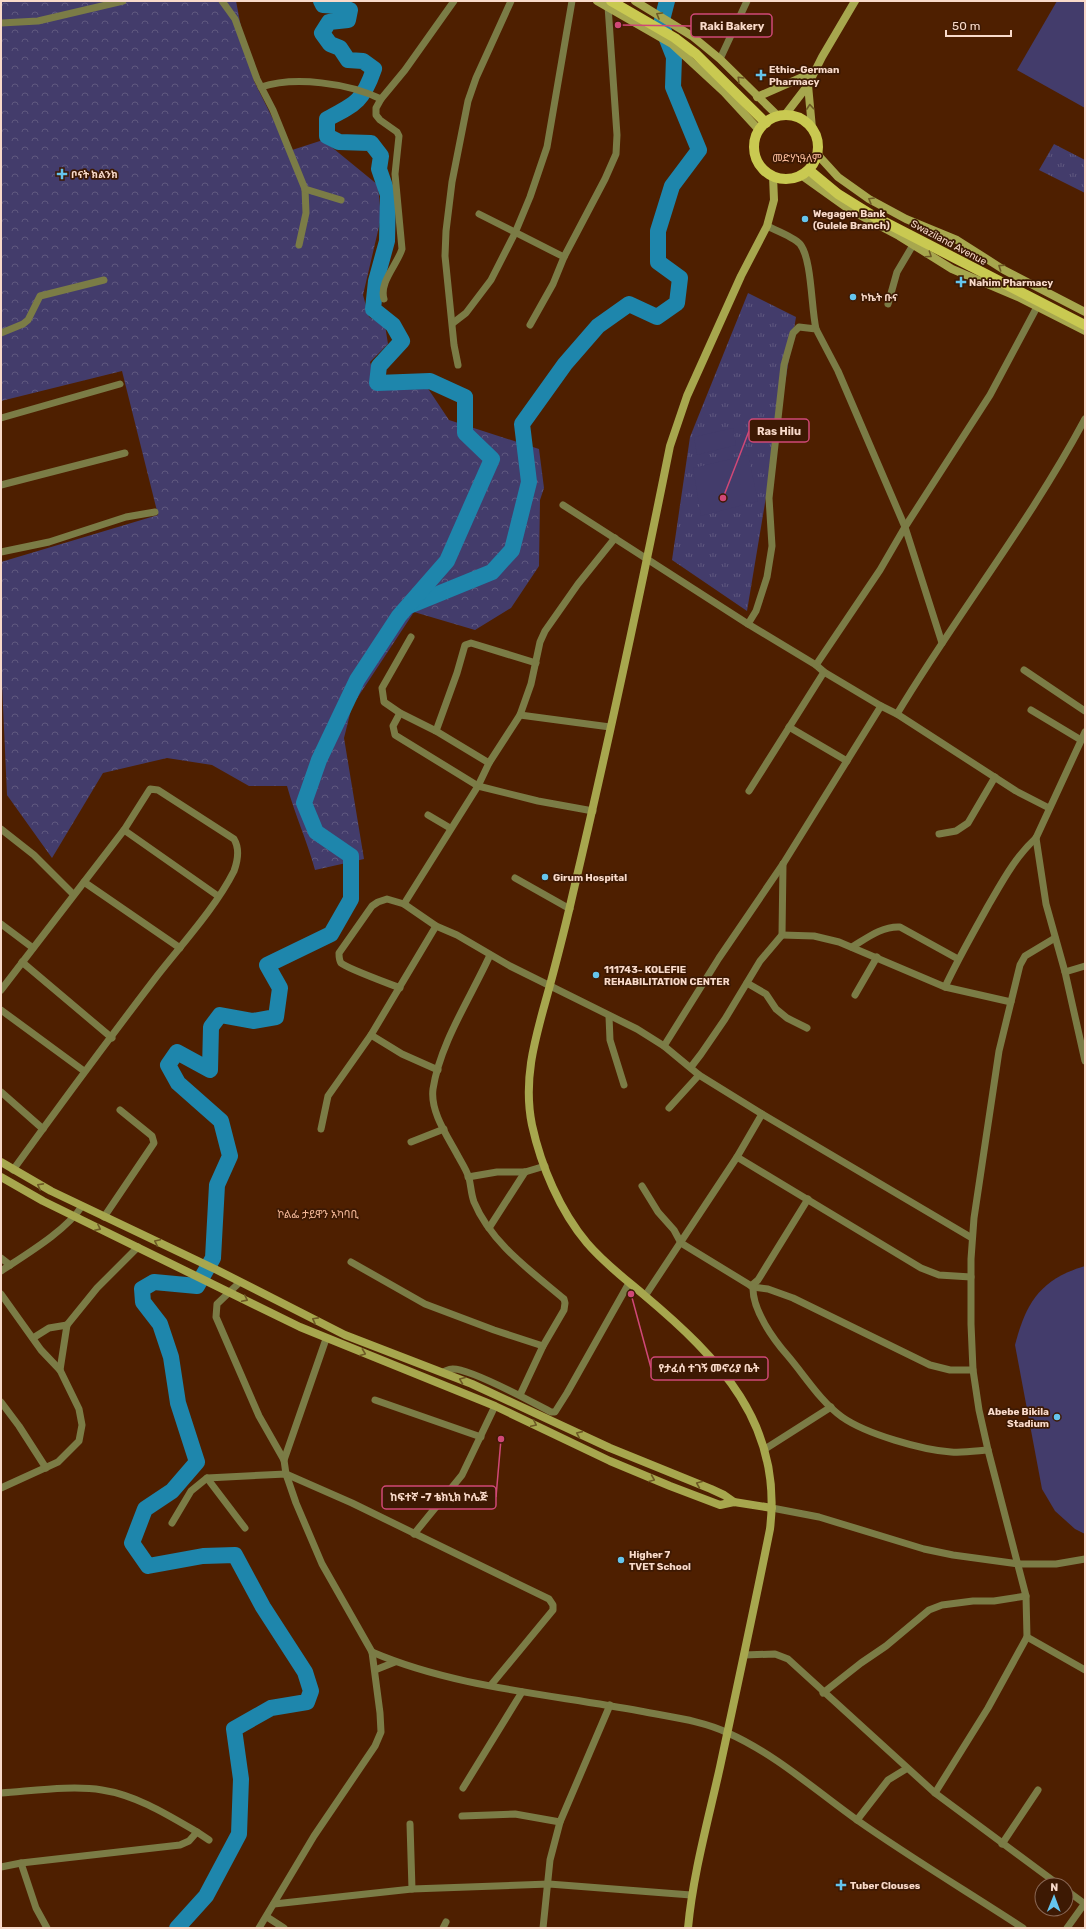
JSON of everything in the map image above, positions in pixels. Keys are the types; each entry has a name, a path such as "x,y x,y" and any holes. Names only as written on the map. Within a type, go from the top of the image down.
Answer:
{"main road":[{"path":"597,1 634,9"},
{"path":"620,1 702,53 742,94 772,121"},
{"path":"855,1 814,72 808,86 772,121 755,142 755,156 759,164 773,176 782,179 810,166 838,178 869,199 906,219 957,240 1004,270 1085,312"},
{"path":"677,36 720,59 757,97 772,121"},
{"path":"677,36 714,82 772,121 795,116 812,128"},
{"path":"757,97 814,72"},
{"path":"808,86 812,128 817,138 810,166"},
{"path":"810,166 850,210 964,274 1000,289 1085,331"},
{"name":"Swaziland Avenue","path":"810,166 840,190 873,210 1085,319"},
{"name":"Swaziland Avenue","path":"810,166 838,194 875,217 1085,325"},
{"path":"688,1928 691,1895 769,1534 772,1508 765,1449 761,1434 748,1410 708,1355 645,1296 616,1274 580,1234 558,1196 545,1166 533,1127 528,1083 535,1042 570,909 593,811 670,446 678,419 741,276 767,226 774,200 773,176"},
{"path":"1,1162 13,1170 82,1206 217,1270 345,1335 443,1372 522,1406 610,1448 711,1489 734,1502"},
{"path":"1,1177 75,1217 326,1339 423,1376 495,1406 610,1460 670,1486 720,1505 734,1502 772,1508"},
{"path":"517,1416 522,1406"}],"street":[{"path":"1,24 38,21 122,1"},
{"path":"222,1 235,19 261,87 273,110 305,189 306,212 299,245"},
{"path":"384,299 383,287 400,256 402,238 398,220 395,174 399,136 397,132 384,124 376,115 376,108 381,99 405,70 454,1"},
{"path":"458,365 454,345 453,323 445,256 446,231 452,182 468,101 476,78 511,1"},
{"path":"453,323 466,313 486,289 515,233 530,197 547,147 572,1"},
{"path":"720,59 748,1"},
{"path":"530,325 553,284 564,257 605,179 616,154 617,135 609,3"},
{"path":"261,87 273,83 300,81 355,88 381,99"},
{"path":"305,189 342,200"},
{"path":"479,214 564,257"},
{"path":"767,226 799,242 805,252 808,265 812,312 816,329 838,371 905,527 942,643"},
{"path":"888,304 897,272 913,245"},
{"path":"1,333 23,324 28,320 40,296 104,280"},
{"path":"816,665 880,570 905,527 990,395 1037,307"},
{"path":"748,624 756,611 762,594 770,561 772,546 769,498 784,365 793,333 796,329 799,327 816,329"},
{"path":"1,418 120,384"},
{"path":"897,714 942,643 1017,534 1085,419"},
{"path":"1,485 125,453"},
{"path":"563,505 748,624 816,665 824,672 897,714 1016,791 1049,808"},
{"path":"1,552 49,542 126,518 155,512"},
{"path":"404,904 450,828 478,786 489,763 520,715 531,684 540,642 545,631 578,584 615,538"},
{"path":"411,637 382,688 384,702 400,713 436,731 489,763"},
{"path":"436,731 457,673 465,645 471,643 536,663"},
{"path":"1024,670 1085,711"},
{"path":"749,791 824,672"},
{"path":"664,1046 719,958 783,864 881,706"},
{"path":"1031,710 1081,740"},
{"path":"400,713 393,726 395,735 478,786 538,801 593,811"},
{"path":"520,715 610,727"},
{"path":"789,727 847,761"},
{"path":"945,987 958,959 1007,874 1027,846 1036,838 1085,732"},
{"path":"939,834 956,831 968,823 995,777"},
{"path":"1,990 73,894 124,830 148,791 154,789 234,839 238,852 236,864 227,884 112,1038 84,1071 13,1170"},
{"path":"428,814 450,828"},
{"path":"1,829 34,855 73,894"},
{"path":"124,830 218,896"},
{"path":"1036,838 1041,879 1065,972 1085,1060"},
{"path":"690,1067 701,1054 725,1019 760,961 782,935 783,864"},
{"path":"515,878 570,909"},
{"path":"84,882 180,948"},
{"path":"400,988 341,963 339,953 372,906 378,902 389,899 404,904 436,926 457,935 510,966 637,1029 664,1046 700,1075 762,1114 972,1238"},
{"path":"1,924 33,948"},
{"path":"321,1129 328,1096 371,1035 436,926"},
{"path":"852,947 882,930 890,927 900,927 958,959"},
{"path":"782,935 821,938 852,947 945,987 1011,1002"},
{"path":"935,1793 988,1708 1027,1636 1026,1596 988,1450 973,1370 970,1277 972,1238 999,1052 1011,1002 1022,959 1055,938"},
{"path":"490,955 465,1005 438,1070 433,1089 433,1098 444,1129 468,1177 474,1202 490,1228 511,1253 565,1301 564,1310 543,1346 520,1395"},
{"path":"855,996 877,957"},
{"path":"22,962 112,1038"},
{"path":"1065,972 1085,966"},
{"path":"747,983 766,994 776,1009 807,1028"},
{"path":"1,1010 84,1071"},
{"path":"609,1016 610,1040 624,1084"},
{"path":"371,1035 402,1054 438,1070"},
{"path":"669,1108 700,1075"},
{"path":"1,1092 43,1129"},
{"path":"104,1217 154,1143 150,1134 120,1110"},
{"path":"645,1296 737,1157 762,1114"},
{"path":"411,1142 444,1129"},
{"path":"737,1157 927,1272 949,1277 970,1277"},
{"path":"468,1177 497,1172 525,1172 545,1166"},
{"path":"490,1228 525,1172"},
{"path":"642,1186 658,1212 674,1230 681,1243 752,1287 768,1289 793,1298 930,1364 950,1370 973,1370"},
{"path":"752,1287 758,1280 808,1199"},
{"path":"1,1271 62,1228 75,1217 82,1206"},
{"path":"60,1370 67,1325 96,1288 138,1247"},
{"path":"1,1258 10,1265"},
{"path":"351,1262 425,1304 494,1330 543,1346"},
{"path":"240,1282 217,1304 216,1317 259,1416 284,1460 286,1474 296,1503 322,1564 372,1652 380,1713 379,1738 336,1806 314,1836 267,1917 259,1928"},
{"path":"443,1372 451,1369 461,1370 520,1395 551,1412 556,1411 629,1283"},
{"path":"752,1287 754,1299 770,1334 831,1407 842,1417 850,1422 908,1444 952,1452 988,1450"},
{"path":"1,1294 41,1350 60,1370 79,1409 82,1432 79,1441 58,1462 1,1488"},
{"path":"33,1338 49,1328 67,1325"},
{"path":"284,1460 326,1339"},
{"path":"375,1400 481,1437"},
{"path":"1,1402 23,1431 46,1468"},
{"path":"414,1534 462,1475 495,1406"},
{"path":"765,1449 831,1407"},
{"path":"172,1523 192,1491 207,1478 286,1474 334,1494 548,1599 553,1605 551,1613 491,1686"},
{"path":"207,1478 245,1528"},
{"path":"772,1508 818,1517 931,1550 1018,1564 1056,1564 1085,1559"},
{"path":"823,1693 861,1663 886,1646 929,1610 942,1605 973,1601 994,1601 1026,1596"},
{"path":"1027,1636 1084,1667"},
{"path":"372,1652 395,1662 491,1686 610,1705 675,1718 727,1732 770,1757 857,1820 1023,1928"},
{"path":"744,1655 775,1654 783,1656 906,1769 935,1793 1048,1877"},
{"path":"375,1670 395,1662"},
{"path":"462,1788 522,1692"},
{"path":"548,1928 543,1928 549,1884 550,1860 560,1822 610,1705"},
{"path":"857,1820 888,1780 906,1769"},
{"path":"1,1793 71,1789 107,1791 144,1803 197,1832 208,1840"},
{"path":"1002,1844 1038,1790"},
{"path":"462,1816 515,1814 560,1822"},
{"path":"410,1824 412,1889"},
{"path":"1,1867 21,1863 180,1845 189,1841 197,1832"},
{"path":"21,1863 36,1908 47,1928"},
{"path":"274,1904 412,1889 549,1884 691,1895"},
{"path":"1067,1928 1085,1904 1074,1896"},
{"path":"267,1917 284,1928"}],"green space":[{"path":"1,1 236,1 254,81 289,151 323,140 378,185 381,218 363,295 369,317 385,325 388,344 370,362 379,388 427,387 449,420 539,449 544,488 540,500 539,566 511,608 475,630 414,612 352,706 344,738 364,859 315,870 287,786 249,786 212,765 167,758 103,773 52,858 7,795 1,662 1,562 158,515 122,371 1,401"},
{"path":"1057,1 1081,1 1085,3 1085,108 1017,70"},
{"path":"1054,144 1085,160 1085,193 1039,170"},
{"path":"748,293 796,317 747,611 672,560 690,437"},
{"path":"733,428 736,445 697,455 694,437"},
{"path":"748,455 758,501 701,516 693,468"},
{"name":"Abebe Bikila Stadium","path":"1085,1266 1085,1534 1075,1529 1055,1511 1042,1489 1015,1345 1024,1316 1038,1294 1046,1285 1057,1278 1070,1271"}],"waterway":[{"path":"177,1928 206,1896 239,1834 241,1779 234,1729 271,1708 307,1702 311,1691 305,1672 263,1607 235,1555 203,1556 148,1566 132,1543 145,1509 172,1491 197,1462 178,1403 171,1357 160,1324 143,1302 142,1289 154,1282 197,1286 213,1258 217,1185 230,1156 221,1121 178,1083 168,1065 177,1052 210,1070 211,1027 220,1015 253,1021 276,1017 280,988 267,965 331,934 351,899 351,856 316,832 304,803 319,760 357,680 399,616 447,561 492,459 465,433 465,397 430,381 377,383 379,366 402,341 393,325 373,309 376,281 387,241 388,195 379,169 381,156 371,143 339,142 327,136 327,119 352,105 362,95 374,69 363,61 348,60 340,48 330,44 322,33 329,22 348,20 350,10 338,6 323,5 321,1"},
{"path":"411,605 492,572 512,550 529,482 522,424 565,364 598,326 629,304 657,317 677,303 680,278 658,262 658,231 672,186 699,150 673,87 674,57 661,24 667,1"}],"place":[{"name":"Raki Bakery","path":"618,25"},
{"name":"Ethio-German Pharmacy","path":"761,75"},
{"name":"ቦናት ክልንክ","path":"62,174"},
{"name":"Wegagen Bank (Gulele Branch)","path":"805,219"},
{"name":"Nahim Pharmacy","path":"961,282"},
{"name":"ኮኬት ቡና","path":"853,297"},
{"name":"Ras Hilu","path":"723,498"},
{"name":"Girum Hospital","path":"545,877"},
{"name":"111743- KOLEFIE REHABILITATION CENTER","path":"596,975"},
{"name":"የታፈሰ ተገኝ መኖሪያ ቤት","path":"631,1294"},
{"name":"Abebe Bikila Stadium","path":"1057,1417"},
{"name":"ከፍተኛ -7 ቴክኒክ ኮሌጅ","path":"501,1439"},
{"name":"Higher 7 TVET School","path":"621,1560"},
{"name":"Tuber Clouses","path":"841,1885"}],"district":[{"name":"መድሃኒዓለም","path":"797,158"},
{"name":"ኮልፌ ታይዋን አካባቢ","path":"318,1214"}]}
